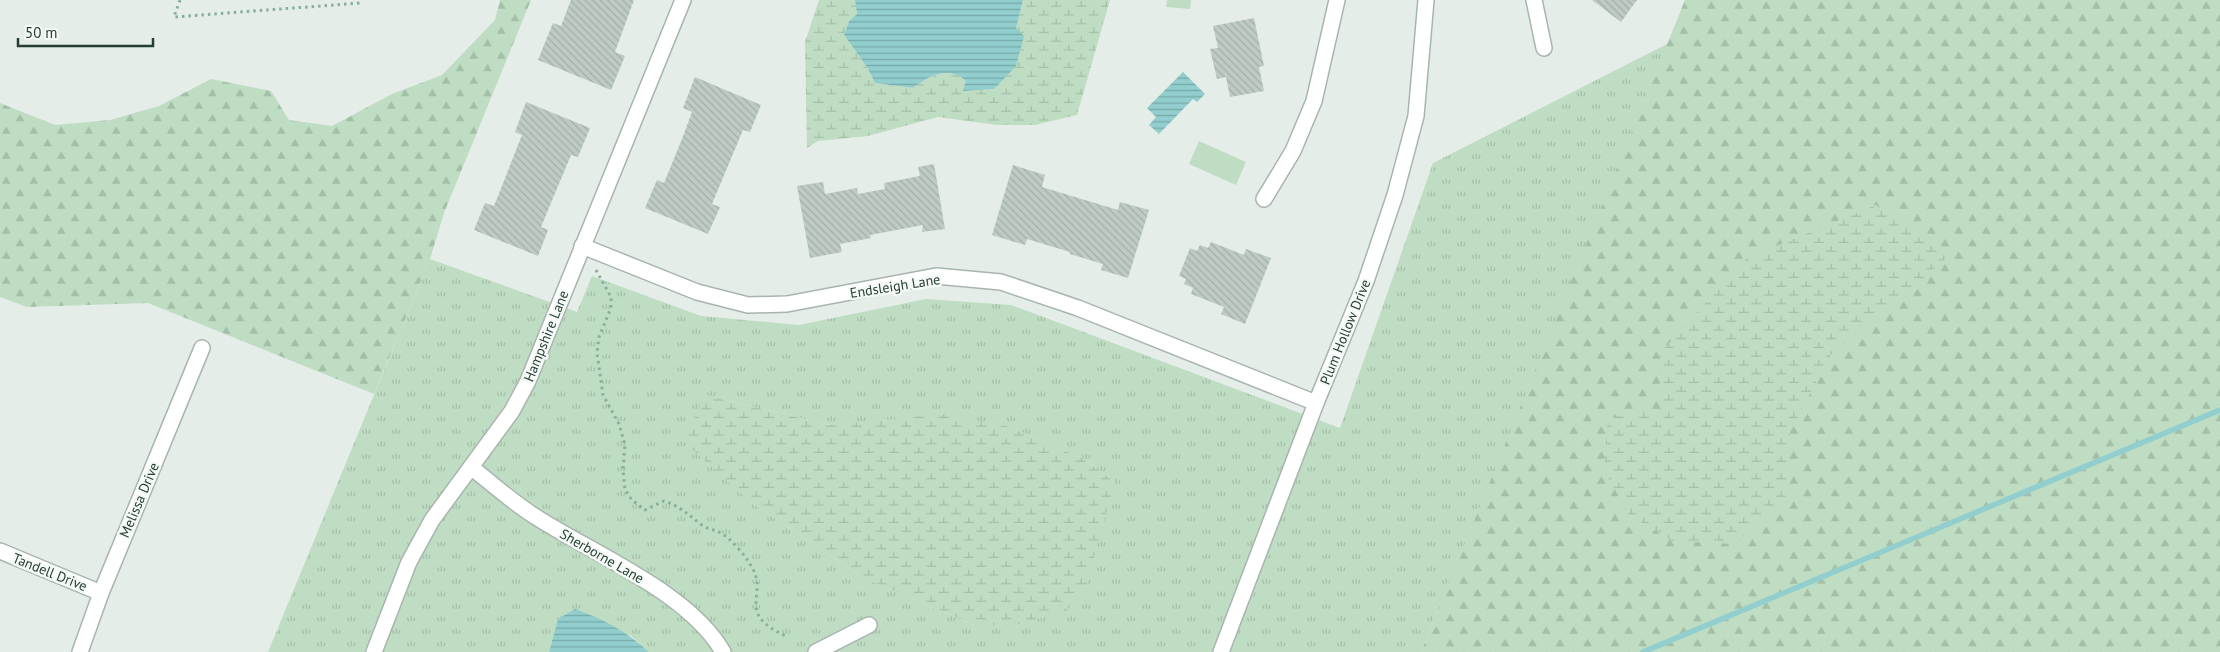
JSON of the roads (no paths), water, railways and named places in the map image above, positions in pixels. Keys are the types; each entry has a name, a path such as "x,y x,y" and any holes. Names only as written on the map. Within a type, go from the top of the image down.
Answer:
{"street":[{"name":"Hampshire Lane","path":"374,652 409,562 432,520 512,411 528,381 683,0"},
{"path":"1264,199 1293,151 1314,101 1337,0"},
{"name":"Plum Hollow Drive","path":"1221,652 1316,403 1366,281 1395,195 1416,116 1426,0"},
{"path":"1534,0 1544,48"},
{"name":"Endsleigh Lane","path":"582,246 697,292 748,305 786,304 936,276 1001,282 1078,308 1316,403"},
{"name":"Melissa Drive","path":"80,652 101,593 202,348"},
{"name":"Sherborne Lane","path":"472,468 534,516 652,586 687,610 716,639 723,652"},
{"name":"Tandell Drive","path":"0,552 101,593"},
{"path":"816,652 869,625"}],"water":[{"path":"855,0 1023,0 1016,28 1024,36 1016,66 994,89 963,91 966,81 959,76 946,73 932,76 913,88 875,83 867,67 844,35 849,21 857,14"},
{"path":"1183,72 1205,94 1197,102 1193,99 1159,134 1149,125 1156,117 1147,108"},
{"path":"575,609 615,627 649,652 549,652 558,619"}],"waterway":[{"path":"1643,652 2220,410"}]}
